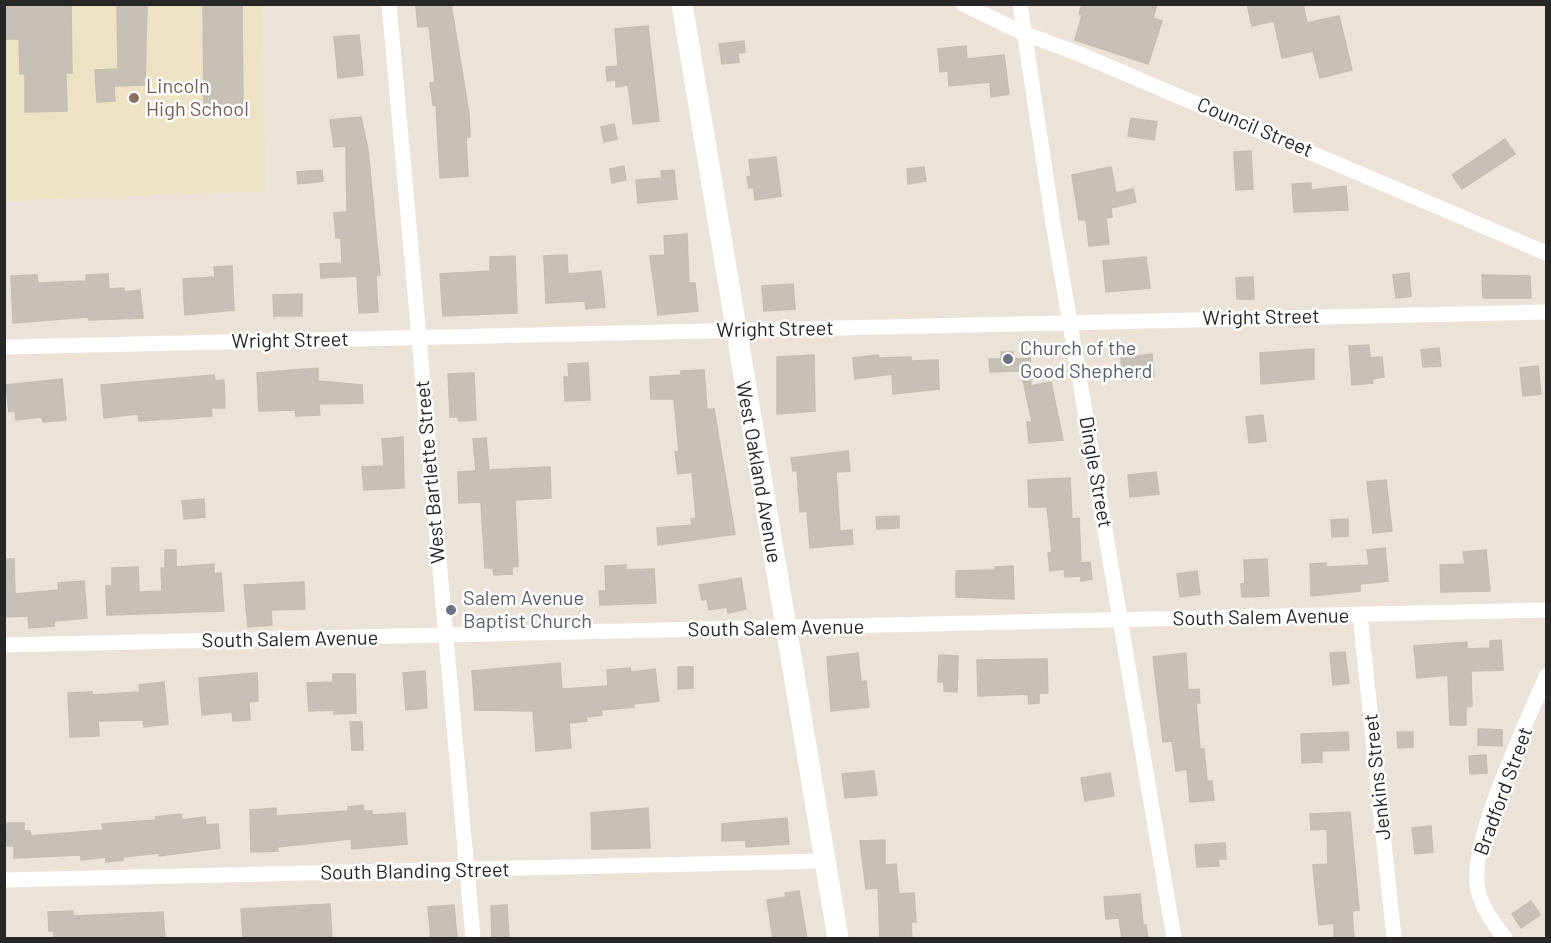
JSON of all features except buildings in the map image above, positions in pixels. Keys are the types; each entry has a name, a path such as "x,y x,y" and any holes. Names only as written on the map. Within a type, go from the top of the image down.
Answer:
{"street":[{"name":"West Bartlette Street","path":"389,4 473,939"},
{"name":"West Oakland Avenue","path":"681,4 838,939"},
{"name":"Council Street","path":"963,4 1023,33 1151,84 1546,253"},
{"name":"Dingle Street","path":"1020,4 1174,939"},
{"name":"Wright Street","path":"4,347 1546,312"},
{"name":"South Salem Avenue","path":"4,645 1546,610"},
{"name":"Jenkins Street","path":"1360,615 1394,939"},
{"name":"Bradford Street","path":"1505,939 1484,907 1478,892 1478,850 1546,676"},
{"name":"South Blanding Street","path":"4,880 825,861"}],"shaded area":[{"name":"Lincoln High School","path":"4,5 262,5 266,191 5,201"}],"place":[{"name":"Lincoln High School","path":"134,98"},
{"name":"Church of the Good Shepherd","path":"1008,359"},
{"name":"Salem Avenue Baptist Church","path":"451,610"}]}
